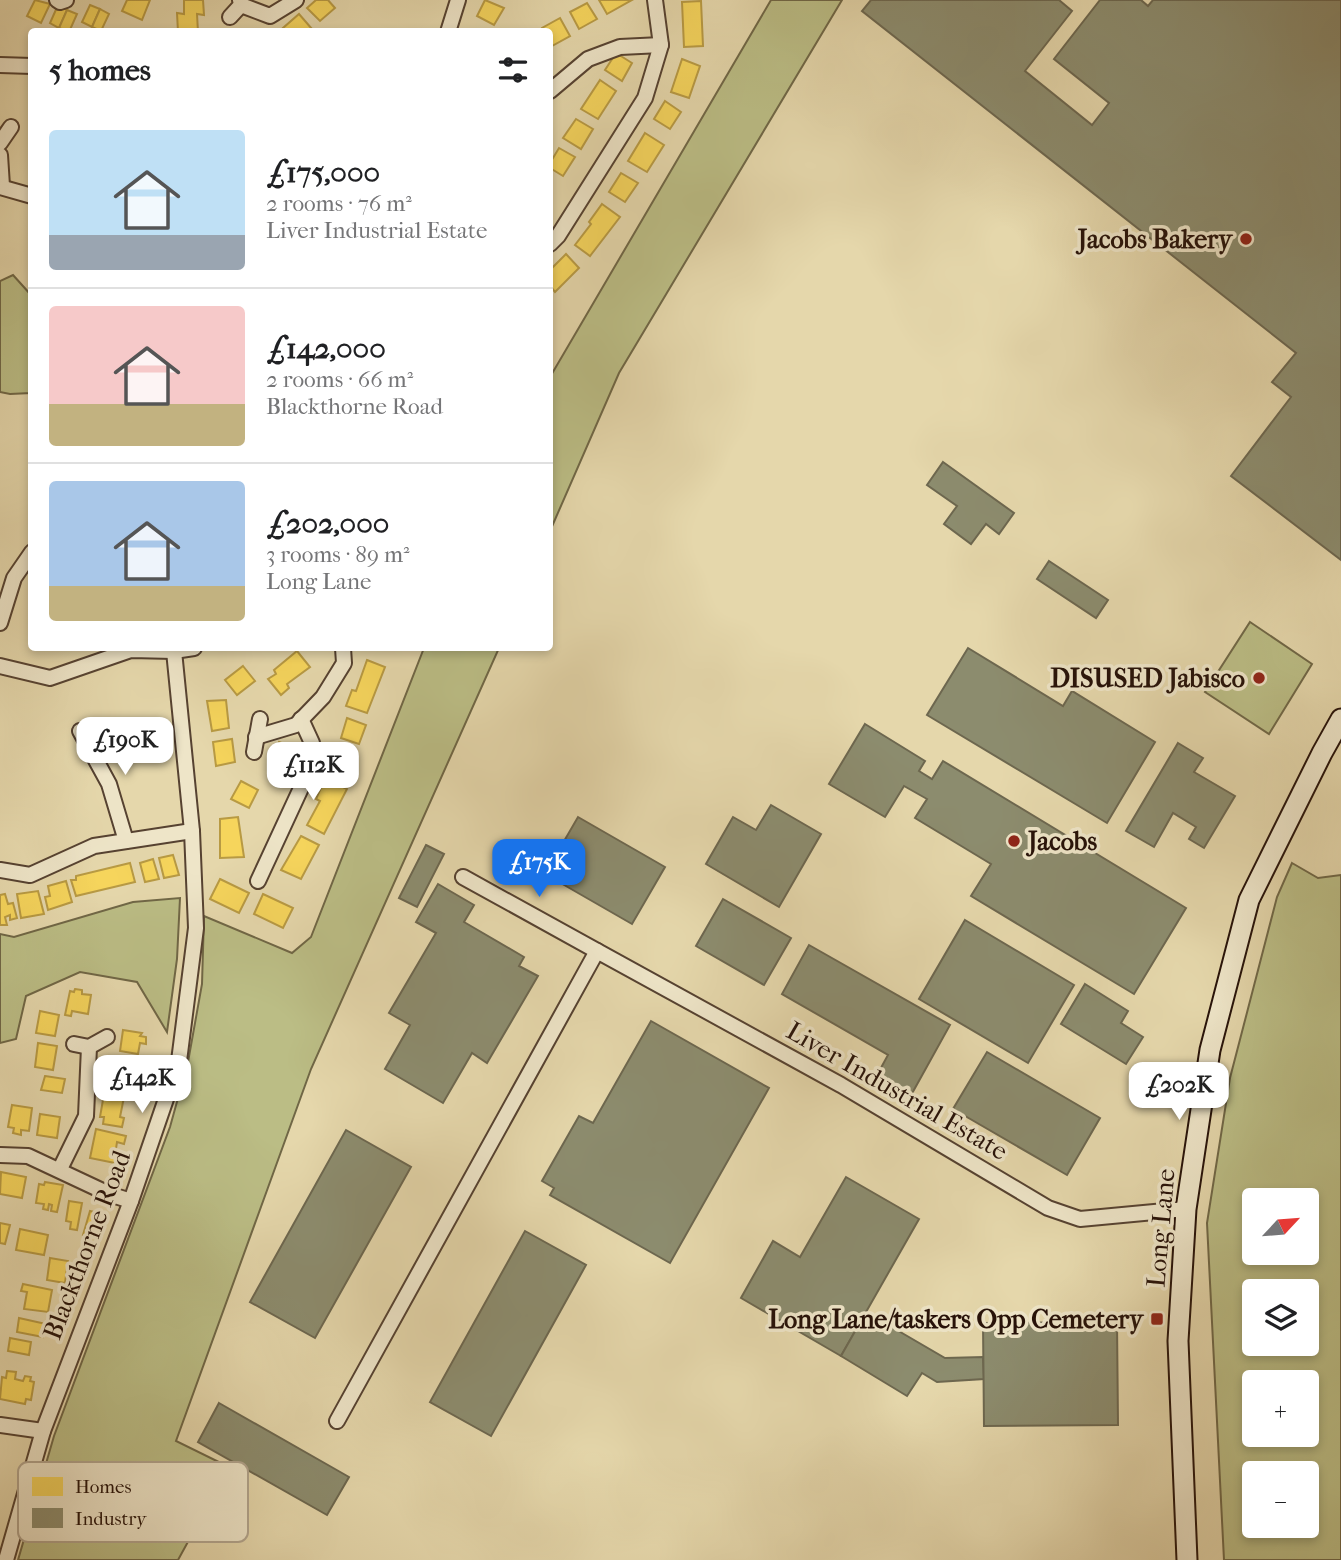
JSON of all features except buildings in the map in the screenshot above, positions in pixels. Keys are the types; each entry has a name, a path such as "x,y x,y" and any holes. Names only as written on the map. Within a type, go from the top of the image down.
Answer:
{"main road":[{"name":"Long Lane","path":"1188,1560 1178,1341 1186,1209 1210,1050 1249,900 1341,719"}],"street":[{"path":"57,0 66,0"},
{"path":"229,17 240,2 270,16 296,0"},
{"path":"449,28 458,0"},
{"path":"553,241 645,98 661,45 655,0"},
{"path":"553,89 589,59 620,47 661,45"},
{"path":"0,65 28,66"},
{"path":"0,143 11,127"},
{"path":"0,155 1,187 28,195"},
{"path":"0,623 14,578 28,558"},
{"path":"0,666 50,678 128,651"},
{"name":"Blackthorne Road","path":"34,1462 43,1431 131,1201 179,1062 196,928 191,831 174,651"},
{"path":"257,737 296,725 323,697 344,663 343,651"},
{"path":"254,752 260,719"},
{"path":"258,881 308,773 312,743 301,719"},
{"path":"80,731 109,784 126,841"},
{"path":"0,870 30,875 93,846 191,831"},
{"name":"Liver Industrial Estate","path":"463,877 841,1085 1053,1210 1080,1219 1186,1209"},
{"path":"337,1421 597,951"},
{"path":"60,1169 86,1116 82,1046 107,1037"},
{"path":"0,1155 28,1156 109,1194 131,1201"},
{"path":"0,1425 43,1431"},
{"name":"Blackthorne Road","path":"6,1560 18,1518"}],"green space":[{"path":"771,0 842,0 619,373 553,524 553,372"},
{"path":"13,275 28,292 28,393 0,392 0,281"},
{"name":"DISUSED Jabisco","path":"1250,622 1312,664 1269,734 1205,692"},
{"path":"423,651 498,651 311,1069 176,1441 219,1462 46,1462 170,1127 188,1062 202,984 204,916 292,953 311,937"},
{"path":"1292,863 1318,878 1341,875 1341,1560 1224,1560 1207,1223 1230,1078 1277,897"},
{"path":"180,898 177,959 167,1032 137,982 80,972 26,996 16,1039 0,1043 0,934 14,937 133,902"},
{"path":"23,1542 188,1542 178,1560 18,1560"}],"place":[{"name":"Jacobs Bakery","path":"1246,239"},
{"name":"DISUSED Jabisco","path":"1259,678"},
{"name":"Jacobs","path":"1014,841"},
{"name":"Long Lane/taskers Opp Cemetery","path":"1157,1319"}]}
